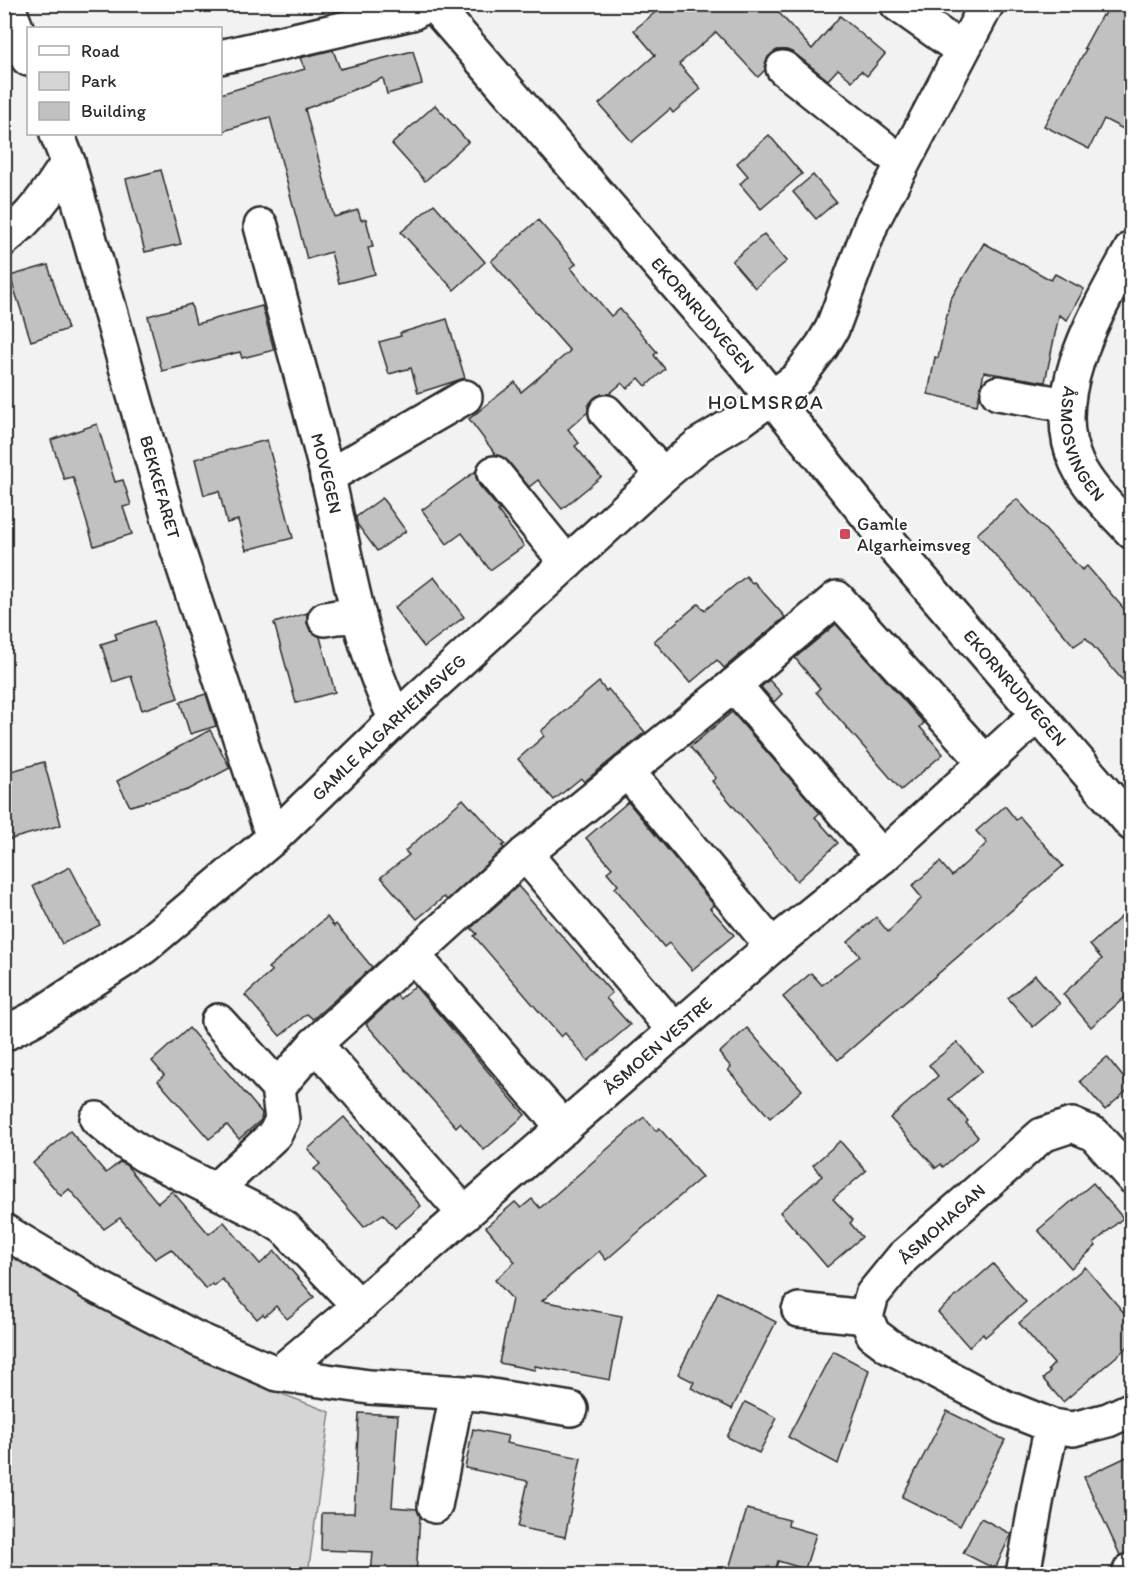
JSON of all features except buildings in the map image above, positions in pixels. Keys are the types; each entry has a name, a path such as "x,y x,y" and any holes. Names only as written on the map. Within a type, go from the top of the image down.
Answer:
{"street":[{"path":"7,4 27,56"},
{"path":"222,57 412,14 429,4"},
{"name":"EKORNRUDVEGEN","path":"433,4 745,364 874,525 1131,824"},
{"path":"897,4 962,50"},
{"name":"GAMLE ALGARHEIMSVEG","path":"4,1034 33,1019 144,947 273,838 396,719 663,476 700,444 772,398 797,379 832,329 872,222 987,4"},
{"path":"783,68 903,162"},
{"path":"4,239 28,217 49,192 62,148"},
{"name":"BEKKEFARET","path":"62,148 176,544 273,838"},
{"name":"MOVEGEN","path":"261,226 327,477 359,616 376,672 396,719"},
{"name":"ÅSMOSVINGEN","path":"1131,248 1121,281 1093,321 1073,377 1067,405 1068,441 1078,467 1131,532"},
{"path":"998,393 1067,405"},
{"path":"327,477 465,397"},
{"path":"606,412 663,476"},
{"path":"494,473 567,562"},
{"path":"278,1087 315,1044 525,854 734,685 837,598 985,762"},
{"path":"325,619 359,616"},
{"path":"734,685 882,857"},
{"name":"ÅSMOEN VESTRE","path":"278,1374 772,946 882,857 1038,714"},
{"path":"627,771 772,946"},
{"path":"525,854 675,1031"},
{"path":"413,955 564,1128"},
{"path":"215,1190 275,1134 282,1120 278,1087 219,1021"},
{"path":"315,1044 465,1214"},
{"path":"97,1119 144,1155 266,1216 285,1228 359,1306"},
{"name":"ÅSMOHAGAN","path":"866,1317 872,1295 903,1257 1042,1135 1072,1125 1094,1134 1131,1177"},
{"path":"4,1231 94,1285 197,1339 278,1374 369,1387 480,1394 571,1409"},
{"path":"799,1310 866,1317 873,1334 889,1346 1002,1406 1052,1426 1073,1429 1108,1420 1131,1409"},
{"path":"435,1506 457,1392"},
{"path":"1023,1575 1052,1426"}],"green space":[{"path":"4,1222 275,1365 274,1391 330,1412 308,1574 5,1574"}],"place":[{"name":"Gamle Algarheimsveg","path":"845,534"}],"district":[{"name":"HOLMSRØA","path":"766,402"}]}
